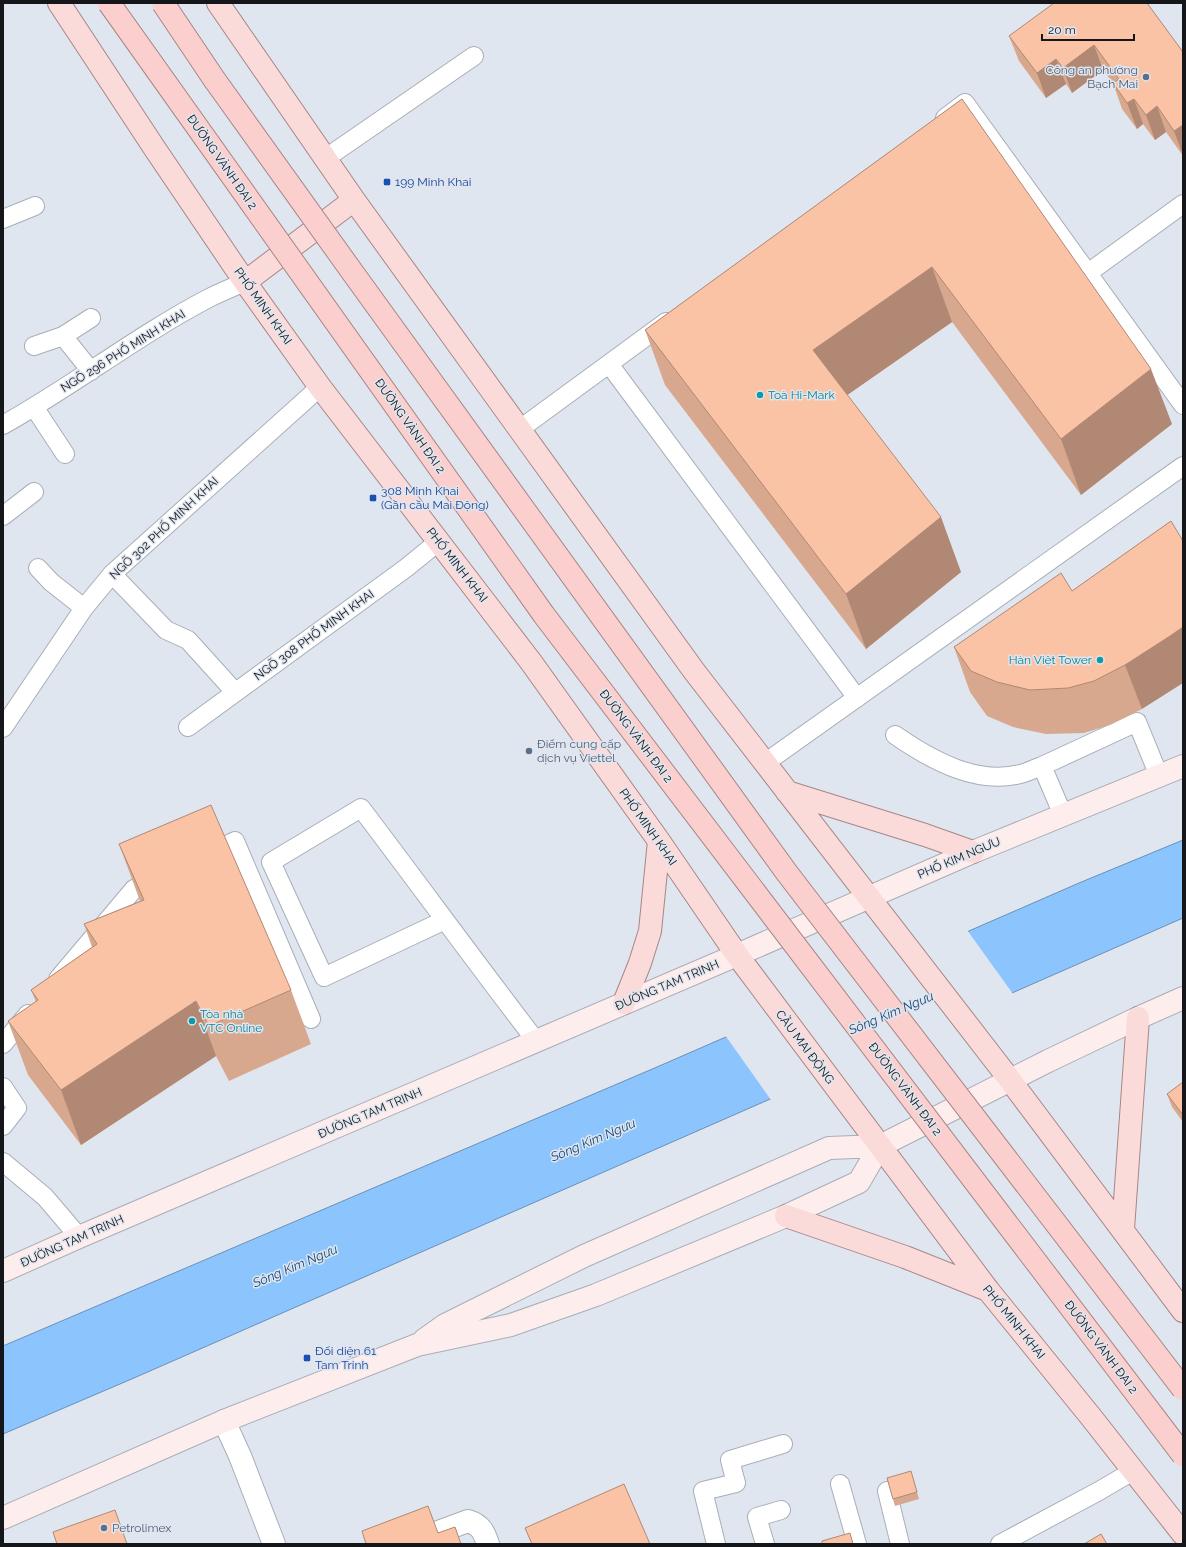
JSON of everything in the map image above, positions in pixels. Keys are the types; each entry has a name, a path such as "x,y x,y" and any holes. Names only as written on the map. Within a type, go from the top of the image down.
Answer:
{"highway":[{"name":"ĐƯỜNG VÀNH ĐAI 2","path":"109,3 544,615 1183,1455"},
{"path":"163,3 214,79 353,273 787,873 1183,1389"}],"main road":[{"name":"PHỐ MINH KHAI","path":"59,3 245,282 320,387 531,662 659,841 761,988"},
{"path":"218,3 354,200 694,671 1010,1080 1183,1311"},
{"path":"245,282 354,200"},
{"name":"PHỐ KIM NGƯU","path":"737,955 973,852 1183,766"},
{"path":"787,792 925,835 973,852"},
{"path":"624,1003 640,963 650,931 659,841"},
{"name":"ĐƯỜNG TAM TRINH","path":"3,1272 79,1237 737,955"},
{"name":"CẦU MAI ĐỘNG","path":"761,988 850,1105"},
{"path":"417,1345 445,1325 584,1256 829,1148 880,1146 1010,1080 1138,1018 1183,998"},
{"path":"1123,1229 1138,1018"},
{"name":"PHỐ MINH KHAI","path":"850,1105 988,1290 1183,1534"},
{"path":"3,1518 224,1422 417,1345 511,1325 596,1295 786,1216 859,1182 880,1146"},
{"path":"786,1216 904,1257 988,1290"}],"street":[{"path":"224,1422 240,1456 274,1544"},
{"path":"406,1544 468,1521 478,1526 483,1531 488,1544"}],"lane":[{"path":"326,158 474,56"},
{"path":"933,126 965,103 1183,405"},
{"path":"1088,273 1183,204"},
{"path":"3,219 35,206"},
{"name":"NGÕ 296 PHỐ MINH KHAI","path":"3,425 34,407 165,323 209,298 245,282"},
{"path":"520,429 679,313"},
{"path":"34,346 63,336 91,318"},
{"path":"63,336 91,371"},
{"path":"609,364 857,698"},
{"name":"NGÕ 302 PHỐ MINH KHAI","path":"3,728 84,608 112,574 320,387"},
{"path":"34,407 65,454"},
{"path":"765,763 1183,466"},
{"path":"3,516 34,492"},
{"name":"NGÕ 308 PHỐ MINH KHAI","path":"188,727 406,568 438,542"},
{"path":"38,568 51,582 84,608"},
{"path":"112,574 166,630 188,640 235,692"},
{"path":"895,735 913,748 947,764 977,775 998,777 1025,773 1136,722 1159,776"},
{"path":"1042,766 1062,815"},
{"path":"445,920 324,977 271,862 361,808 536,1041"},
{"path":"3,1044 134,889 235,841 311,1019"},
{"path":"3,1087 17,1108 3,1126"},
{"path":"3,1162 45,1196 79,1237"},
{"path":"716,1544 703,1491 736,1483 730,1460 783,1444"},
{"path":"1000,1544 1133,1471"},
{"path":"840,1484 857,1544"},
{"path":"887,1491 900,1544"},
{"path":"765,1544 757,1517 781,1510"}],"water":[{"name":"Sông Kim Ngưu","path":"1183,840 1183,918 3,1434 3,1346 657,1067 1079,883"}],"pier":[{"path":"967,930 1013,994 771,1100 725,1035"}],"building":[{"name":"Công an phường Bạch Mai","path":"1054,3 1147,3 1183,52 1183,125 1174,131 1157,106 1146,115 1134,99 1127,103 1113,83 1119,79 1094,45 1063,68 1056,59 1037,73 1009,36"},
{"name":"Toà Hi-Mark","path":"962,99 1151,369 1061,439 932,267 813,350 941,517 846,594 645,330"},
{"path":"1171,521 1183,541 1183,627 1125,665 1094,681 1068,688 1030,690 997,682 971,671 954,647 1061,573 1072,591"},
{"path":"211,805 291,990 209,1026 196,1001 61,1090 8,1021 38,1000 31,990 97,944 84,924 144,900 119,844"},
{"path":"1183,1082 1183,1115 1167,1094"},
{"path":"911,1471 917,1492 893,1499 887,1478"},
{"path":"624,1484 650,1544 532,1544 525,1528"},
{"path":"428,1506 438,1533 455,1527 461,1544 366,1544 362,1531"},
{"name":"Petrolimex","path":"115,1510 127,1544 57,1544 53,1532"},
{"path":"850,1533 853,1544 822,1544 822,1541"},
{"path":"1101,1534 1107,1544 1084,1544"}],"place":[{"name":"Công an phường Bạch Mai","path":"1146,77"},
{"name":"199 Minh Khai","path":"387,182"},
{"name":"Toà Hi-Mark","path":"760,395"},
{"name":"308 Minh Khai (Gần cầu Mai Động)","path":"373,498"},
{"name":"Hàn Việt Tower","path":"1100,660"},
{"name":"Điểm cung cấp dịch vụ Viettel","path":"529,751"},
{"name":"Tòa nhà VTC Online","path":"192,1021"},
{"name":"Đối diện 61 Tam Trinh","path":"307,1358"},
{"name":"Petrolimex","path":"104,1528"}]}
